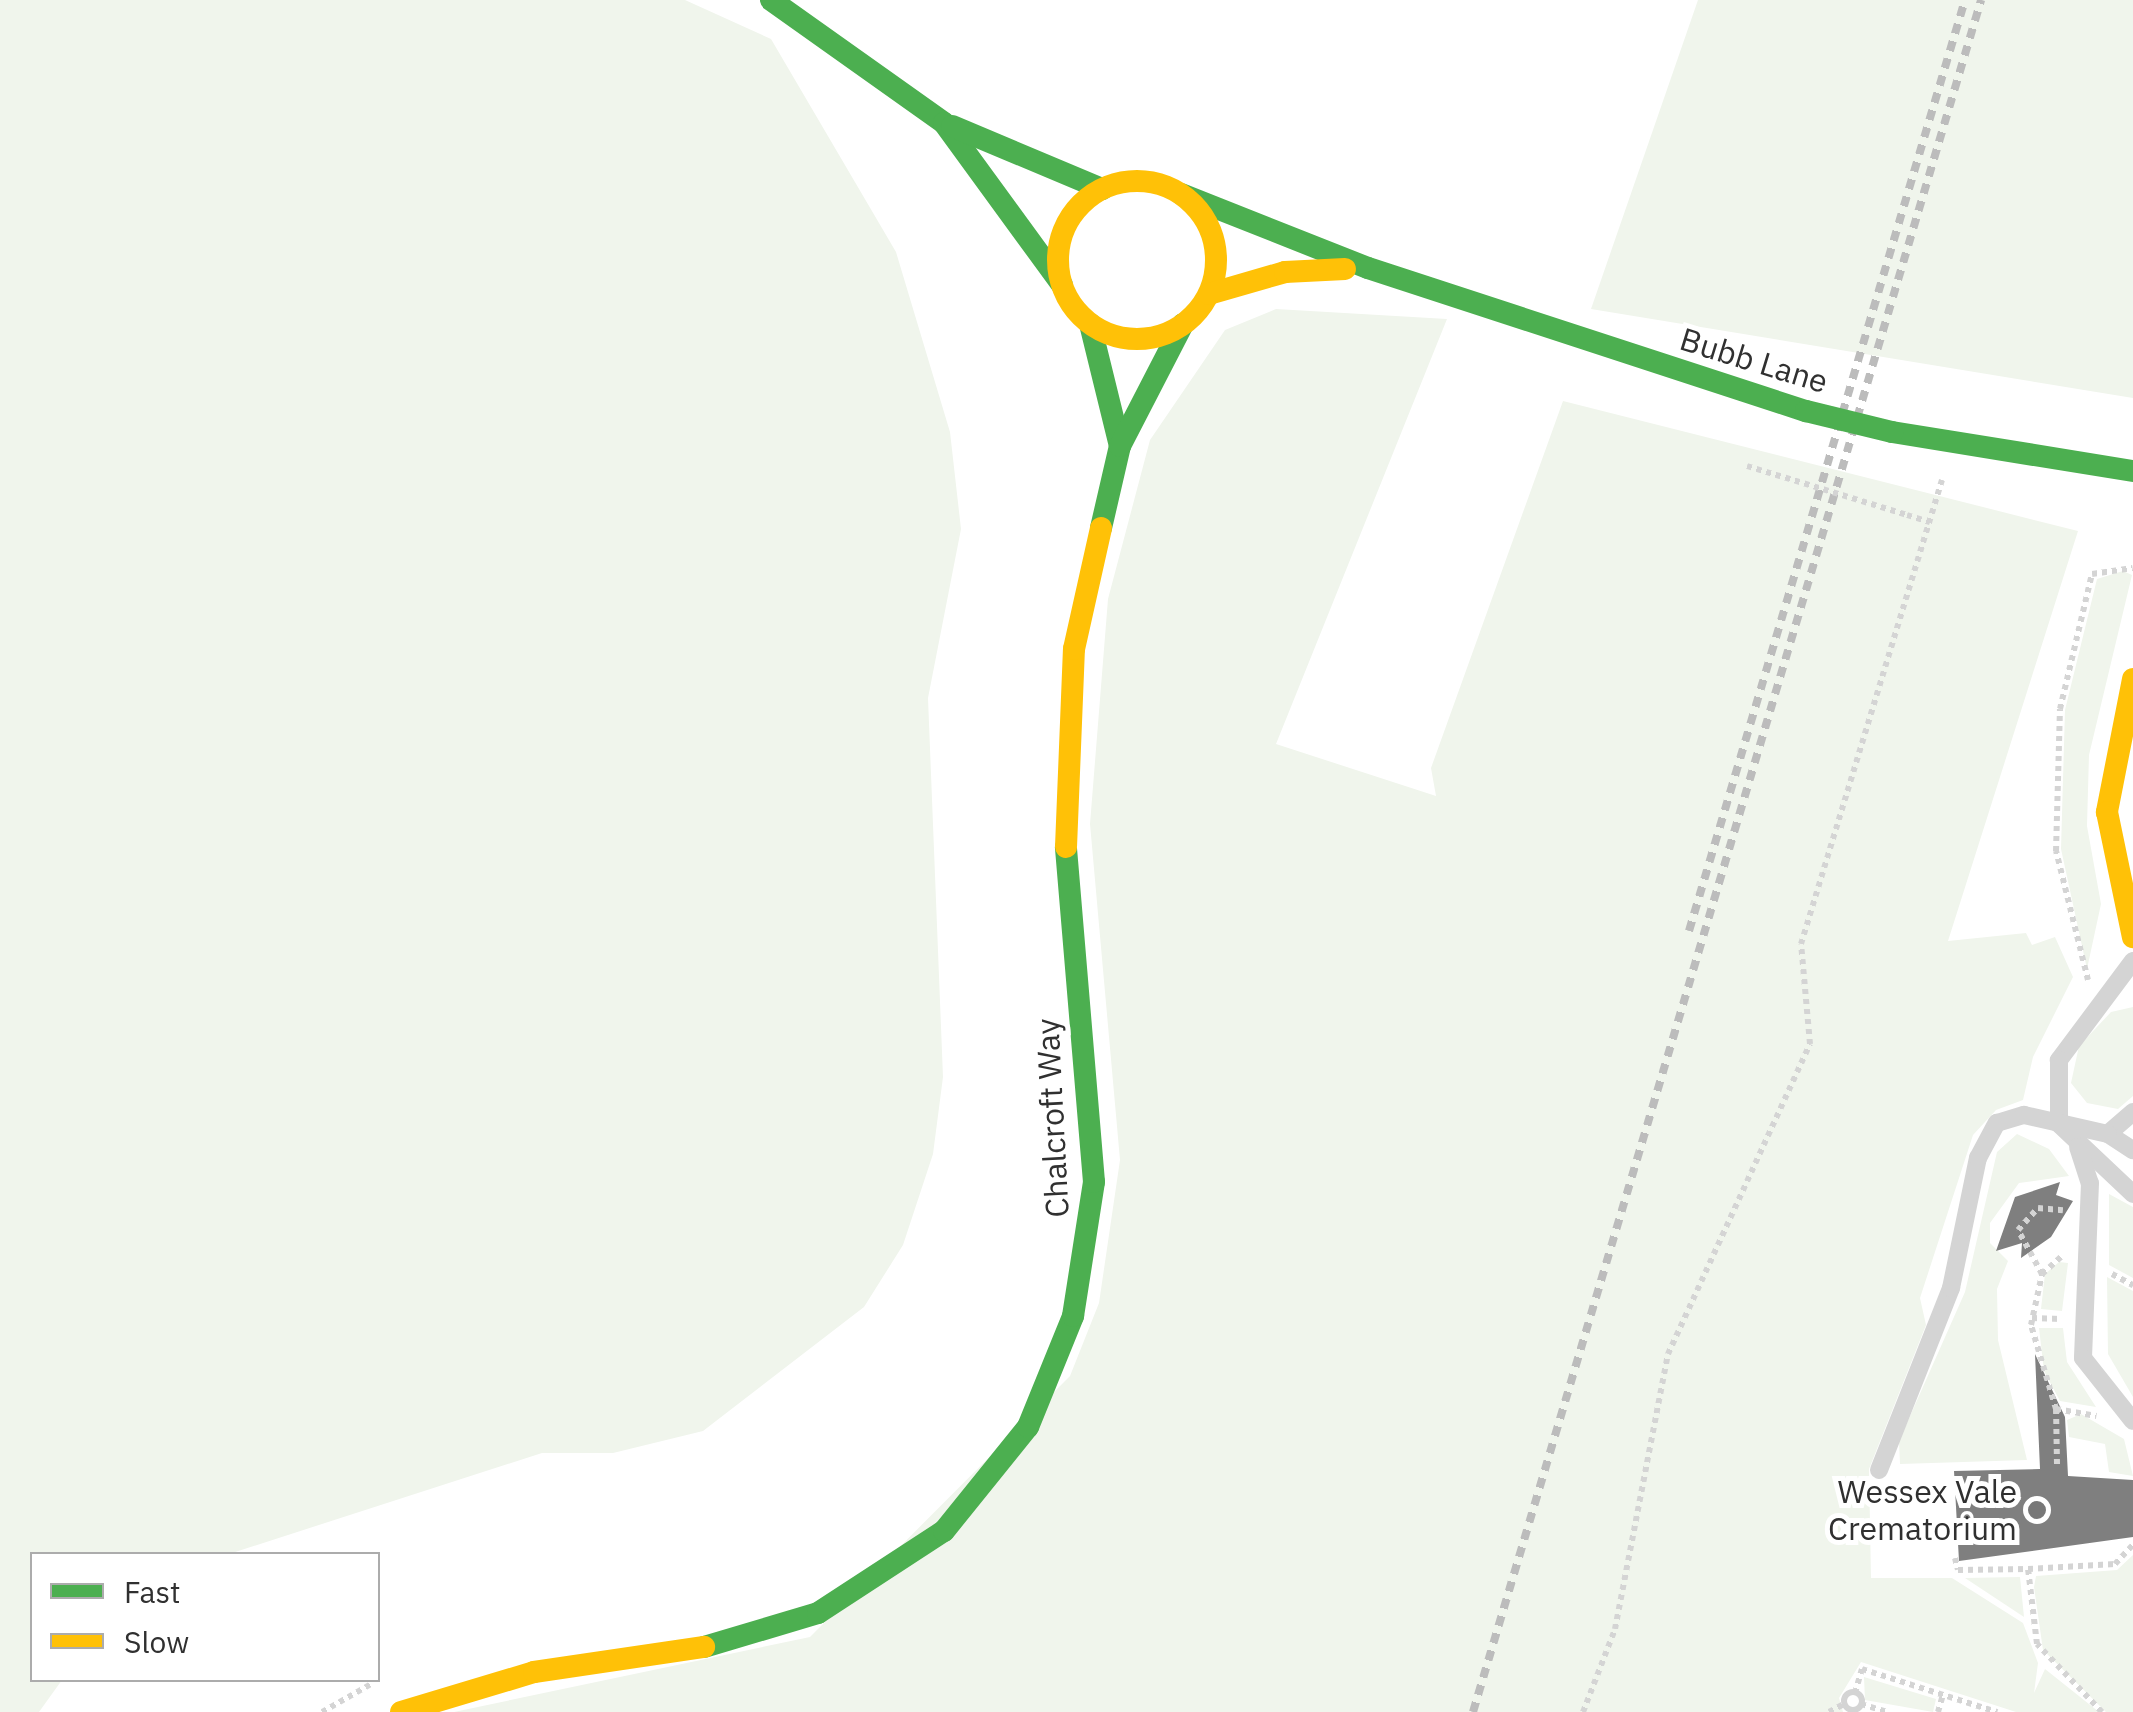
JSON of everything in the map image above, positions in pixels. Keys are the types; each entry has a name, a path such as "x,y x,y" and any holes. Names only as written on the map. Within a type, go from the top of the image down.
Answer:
{"main road":[{"path":"770,0 944,122 1026,165 1102,189 1150,182 1181,194 1210,228 1209,294 1183,324 1147,339 1090,324 944,122"},
{"path":"1062,285 1060,240 1102,189"},
{"name":"Bubb Lane","path":"1181,194 1368,268 1806,412 1951,445 2133,471"},
{"name":"Bubb Lane","path":"1209,294 1285,272 1368,268"},
{"name":"Chalcroft Way","path":"1090,324 1120,446"},
{"name":"Chalcroft Way","path":"401,1712 534,1672 730,1642 818,1613 944,1532 1028,1427 1062,1350 1090,1229 1065,760 1082,601 1120,446 1183,324"},
{"path":"2133,679 2107,812 2133,937"}],"lane":[{"path":"2133,961 2058,1060 2059,1124 2078,1147 2133,1194"},
{"path":"2108,1134 2133,1112"},
{"path":"1879,1470 1951,1288 1978,1158 1997,1123 2024,1116 2108,1134 2133,1150"},
{"path":"2078,1147 2090,1183 2084,1358 2133,1422"}],"path":[{"path":"1582,1712 1615,1628 1668,1354 1810,1044 1801,944 1951,445"},
{"path":"1747,466 1930,522"},
{"path":"2042,1274 2018,1230 2038,1208 2063,1210"},
{"path":"1955,1558 1958,1570 2115,1564 2133,1545"},
{"path":"2028,1569 2037,1644 2102,1712"},
{"path":"1848,1709 1862,1669 1998,1712"},
{"path":"322,1712 393,1676"},
{"path":"1854,1692 1861,1704"},
{"path":"1938,1712 1943,1695"},
{"path":"1829,1712 1861,1704 1888,1712"}],"shaded area":[{"path":"0,0 685,0 771,39 896,252 950,432 961,529 928,698 943,1077 933,1154 903,1245 864,1307 703,1431 613,1453 542,1453 235,1552 30,1552 30,1682 61,1682 39,1712 0,1712"},
{"path":"1698,0 2133,0 2133,398 1591,309"},
{"path":"1276,309 1447,319 1276,744 1436,796 1431,768 1563,401 2078,531 1948,941 2026,933 2032,945 2055,937 2073,977 2033,1057 2023,1100 1996,1110 1973,1135 1920,1298 1926,1325 1869,1469 1871,1578 1952,1578 2023,1623 2038,1663 2034,1693 2045,1669 2099,1712 2016,1712 1861,1662 1839,1698 1843,1712 454,1712 810,1637 1070,1376 1099,1303 1120,1160 1090,824 1108,599 1150,440 1225,330"},
{"path":"2123,571 2132,575 2089,755 2087,826 2101,904 2087,969 2061,849 2065,710 2097,579"},
{"path":"2133,1007 2133,1096 2118,1109 2087,1103 2071,1083 2079,1046 2111,1012"},
{"path":"2017,1134 2049,1149 2069,1176 2019,1183 1990,1223 1990,1243 2008,1261 1997,1289 1998,1340 2027,1460 1900,1464 1899,1441 1965,1292 1997,1152"},
{"path":"2109,1194 2133,1207 2133,1278 2109,1265"},
{"path":"2059,1262 2068,1263 2062,1311 2041,1309 2045,1274"},
{"path":"2107,1277 2133,1291 2133,1397 2108,1354"},
{"path":"2039,1328 2063,1328 2067,1362 2096,1407 2060,1401 2044,1371"},
{"path":"2081,1414 2124,1439 2133,1476 2109,1472 2105,1444 2069,1437 2067,1420"},
{"path":"2133,1555 2133,1712 2106,1712 2043,1650 2034,1587 2036,1576 2117,1570"},
{"path":"2020,1577 2024,1617 1965,1578"},
{"path":"1864,1677 1936,1699 1933,1712 1865,1700"}],"building":[{"path":"2060,1182 2056,1195 2073,1201 2051,1237 2021,1258 2022,1243 1996,1251 2015,1197"},
{"name":"Wessex Vale Crematorium","path":"2035,1354 2065,1417 2068,1476 2133,1480 2133,1537 1959,1561 1954,1471 2040,1469"}],"railway":[{"path":"1689,931 1965,0"},
{"path":"1473,1712 1981,0"}],"traffic: fast":[{"path":"771,0 944,123 1062,285"},
{"path":"952,126 1102,189"},
{"path":"1181,194 1368,268 1806,411"},
{"path":"1090,324 1120,446"},
{"path":"1101,528 1120,446 1183,324"},
{"path":"1806,411 1892,432"},
{"path":"1892,432 2133,471"},
{"path":"704,1647 818,1613 944,1531 1028,1427 1073,1316 1094,1182 1066,847"}],"traffic: slow":[{"path":"1137,181 1167,187 1193,204 1210,230 1216,260 1210,290 1193,316 1167,333 1137,339 1107,333 1081,316 1064,290 1058,260 1064,230 1081,204 1107,187 1137,181"},
{"path":"1209,294 1285,272 1345,269"},
{"path":"1066,847 1074,649 1101,528"},
{"path":"2133,679 2107,812 2133,937"},
{"path":"401,1712 534,1672 704,1647"}],"place":[{"name":"Wessex Vale Crematorium","path":"2037,1510"}]}
